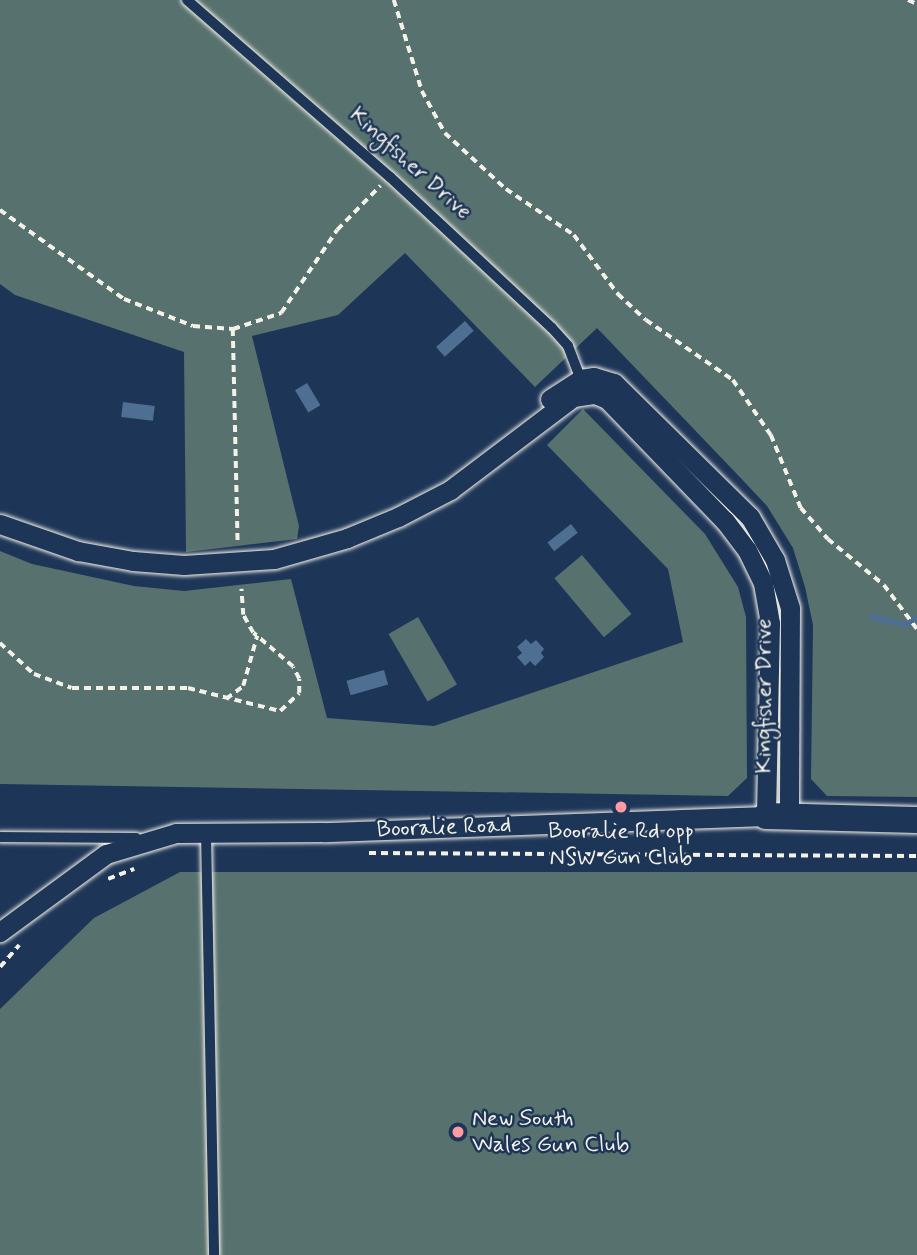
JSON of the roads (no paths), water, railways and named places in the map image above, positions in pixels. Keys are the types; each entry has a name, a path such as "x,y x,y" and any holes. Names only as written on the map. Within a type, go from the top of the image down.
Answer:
{"street":[{"path":"0,524 79,551 133,561 184,565 274,559 347,538 419,506 486,464 582,386"},
{"name":"Kingfisher Drive","path":"582,386 607,399 725,521 747,550 763,583 770,622 777,816"},
{"name":"Booralie Road","path":"0,932 13,918 106,854 147,838 206,833 777,816 917,820"}],"lane":[{"name":"Kingfisher Drive","path":"187,0 390,177 552,328 568,346 582,386"},
{"path":"206,833 214,1255"},
{"path":"0,837 147,838"}],"water":[{"path":"465,321 474,331 445,357 436,347"},
{"path":"307,383 320,405 308,412 295,390"},
{"path":"123,402 155,406 153,421 121,417"},
{"path":"571,524 578,533 554,551 547,542"},
{"path":"526,639 531,644 536,640 544,649 541,653 544,657 535,666 530,661 525,666 517,657 522,653 517,647"},
{"path":"384,670 388,684 351,695 347,681"}],"waterway":[{"path":"872,617 906,625 917,618"}],"place":[{"name":"Booralie Rd opp NSW Gun Club","path":"621,807"},
{"name":"New South Wales Gun Club","path":"458,1132"}]}
